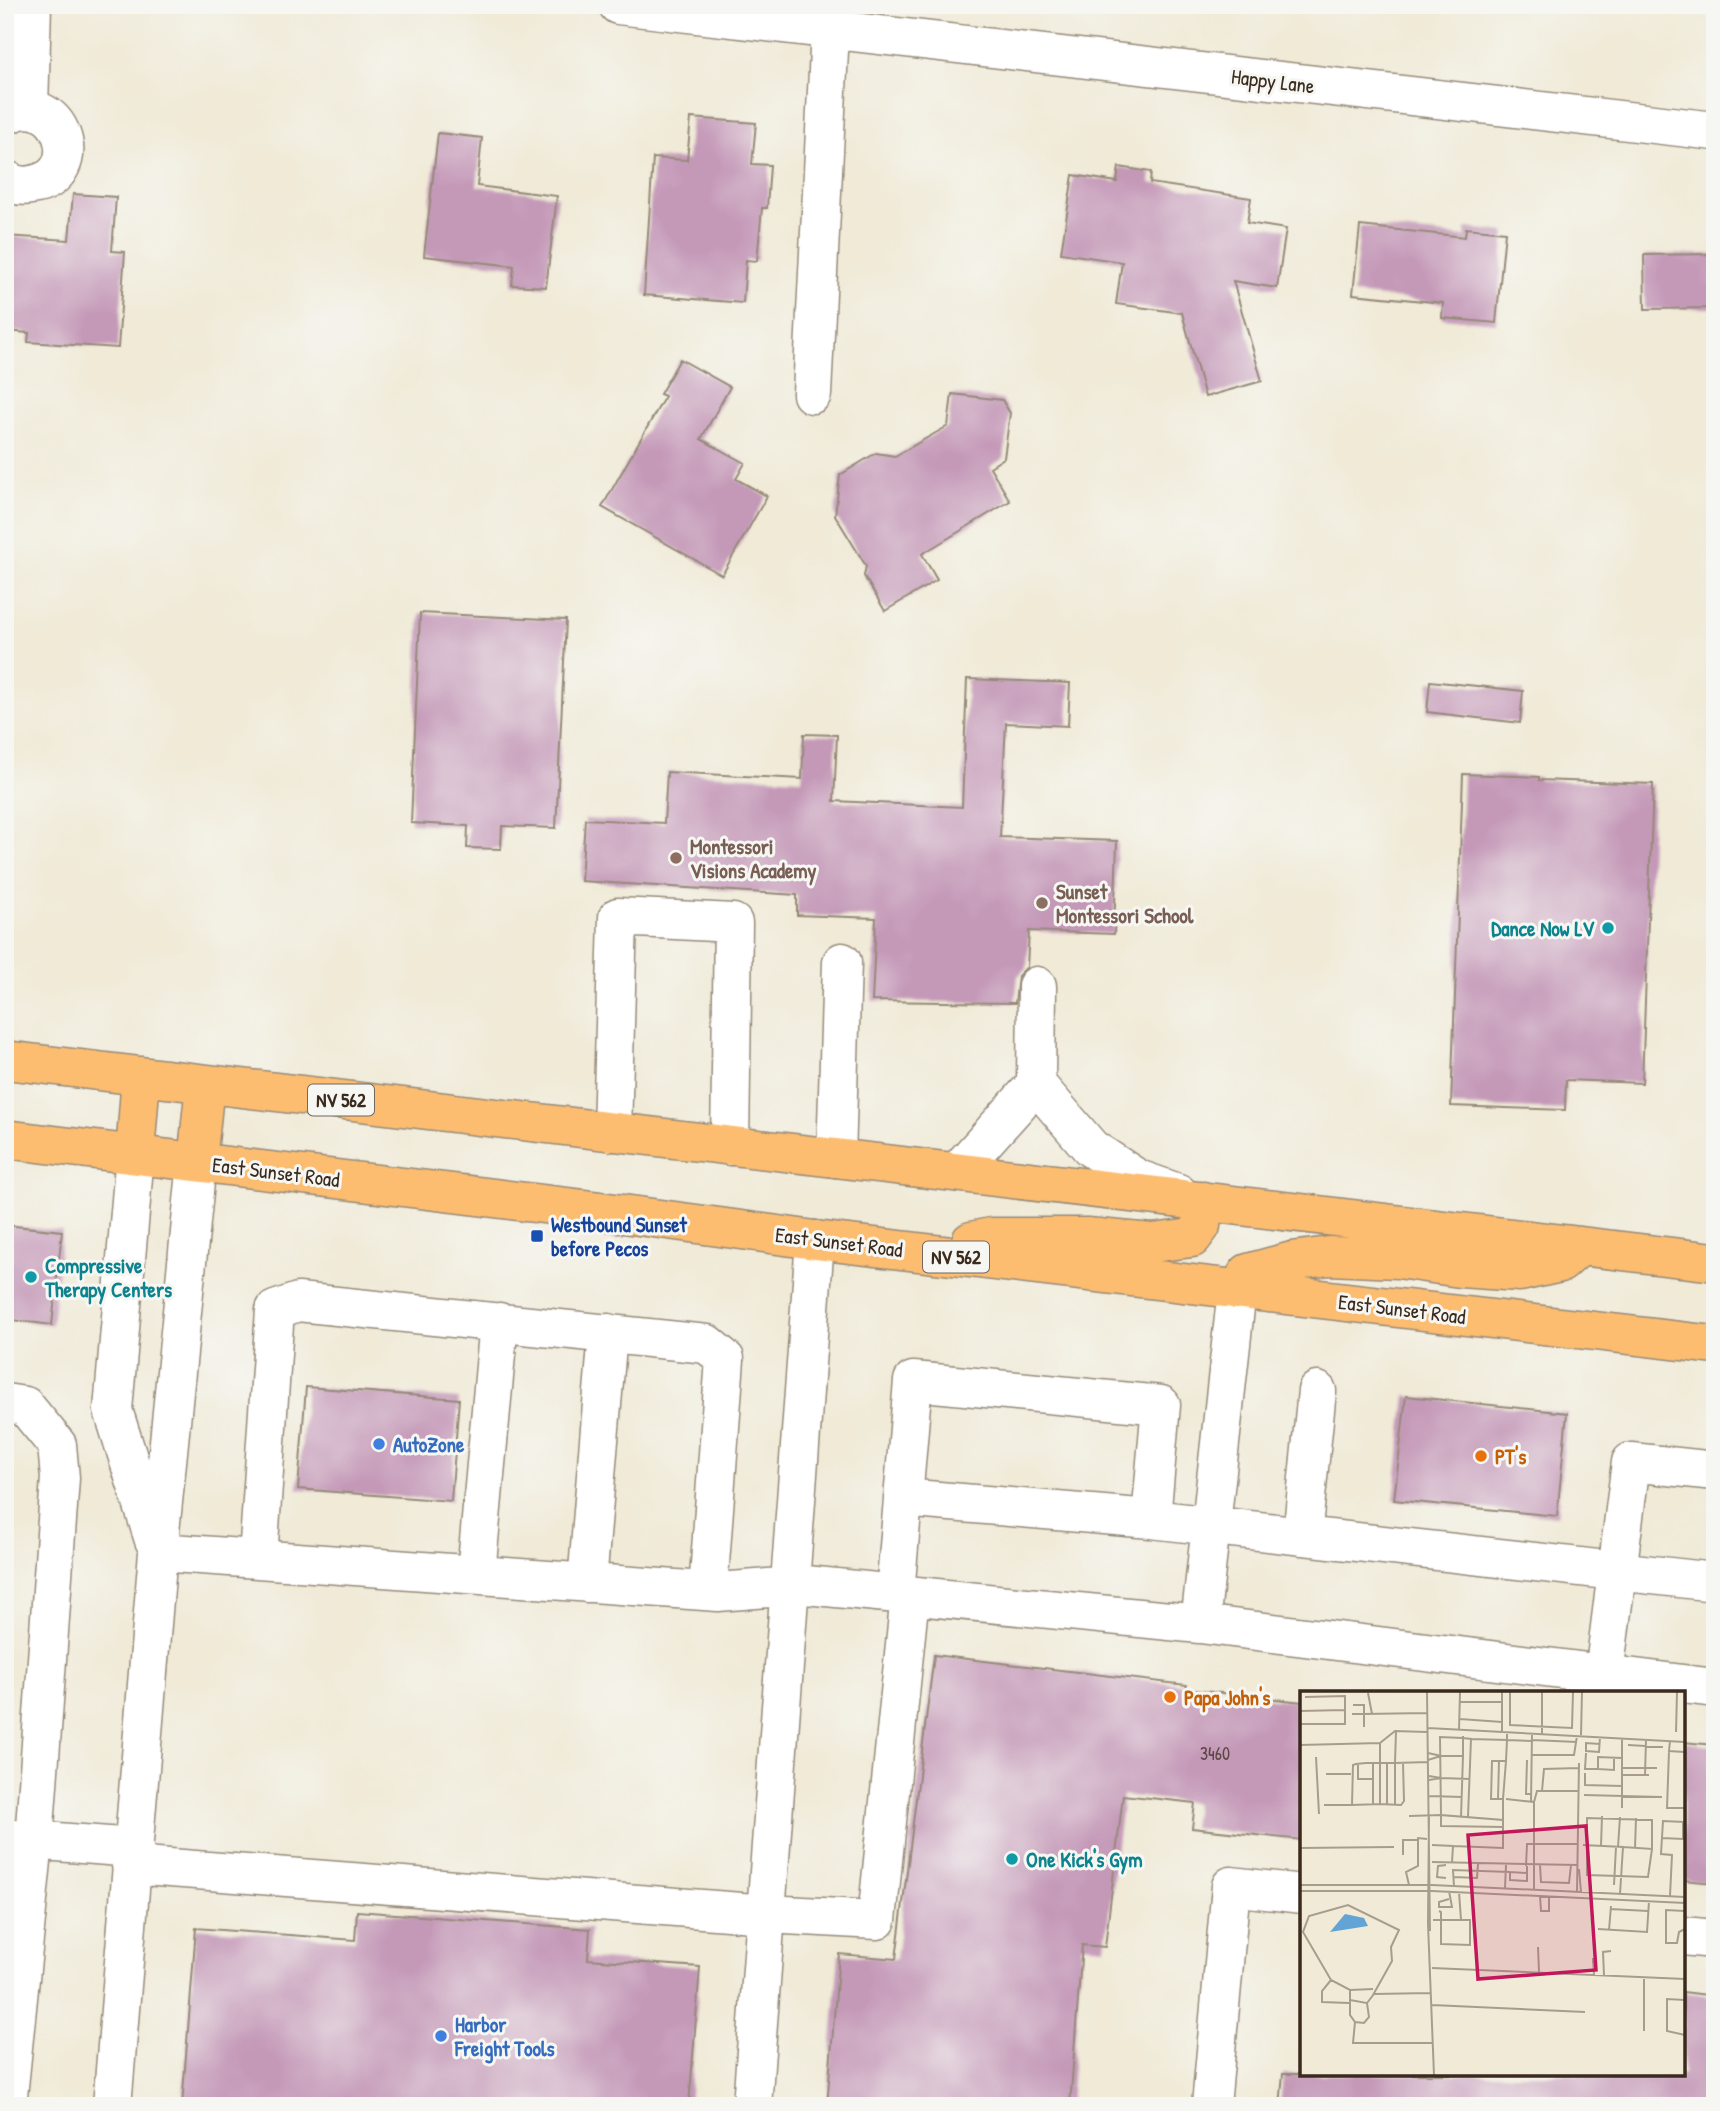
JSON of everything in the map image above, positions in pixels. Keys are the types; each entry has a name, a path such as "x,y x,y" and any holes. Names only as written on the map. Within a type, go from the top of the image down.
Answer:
{"main road":[{"name":"NV 562","path":"5,1060 1715,1262"},
{"path":"135,1154 141,1076"},
{"path":"197,1162 205,1084"},
{"name":"East Sunset Road","path":"5,1139 722,1226 816,1240 1715,1345"},
{"path":"946,1255 959,1243 991,1237 1087,1237 1152,1244 1192,1238 1201,1226 1203,1201"},
{"path":"1237,1290 1248,1273 1304,1259 1329,1256 1398,1259 1460,1268 1520,1272 1561,1263 1580,1246"}],"street":[{"path":"5,179 23,187 38,184 51,177 61,165 65,151 63,136 56,122 44,113 17,113 32,5"},
{"name":"Happy Lane","path":"618,5 1715,131"},
{"path":"812,394 830,30"},
{"path":"612,1132 618,917 733,923 730,1146"},
{"path":"836,1158 842,961"},
{"path":"1037,986 1036,1084 1091,1148 1138,1179 1203,1201"},
{"path":"957,1172 1036,1084"},
{"path":"135,1154 113,1410 158,1552"},
{"path":"111,2106 158,1552 197,1162"},
{"path":"752,2106 816,1240"},
{"path":"1200,1624 1237,1290"},
{"path":"258,1558 275,1310 299,1302 707,1344 725,1359 708,1591"},
{"path":"475,1574 499,1322"},
{"path":"587,1583 608,1333"},
{"path":"20,1839 132,1857 767,1914 877,1920 903,1594 903,1498 913,1381 1161,1405 1151,1519"},
{"path":"1302,1536 1317,1391"},
{"path":"5,1403 24,1406 57,1445 60,1478 20,1839 8,2106"},
{"path":"1604,1674 1631,1462 1715,1471"},
{"path":"903,1498 1210,1525 1715,1582"},
{"path":"158,1552 708,1591 806,1585 1200,1624 1715,1688"},
{"path":"1211,2106 1231,1886 1300,1894"},
{"path":"1685,1936 1715,1939"}],"building":[{"path":"691,118 756,123 752,164 770,165 767,208 762,208 757,261 746,260 743,303 644,295 653,158 687,160"},
{"path":"438,133 482,138 477,186 557,196 546,287 512,285 514,266 424,256"},
{"path":"1119,167 1151,172 1150,183 1251,198 1247,223 1286,229 1277,288 1233,281 1262,381 1205,397 1182,313 1116,304 1122,262 1061,253 1073,175 1117,182"},
{"path":"73,194 116,197 112,251 125,252 118,348 28,342 29,333 5,331 5,236 69,240"},
{"path":"1360,226 1465,237 1466,228 1505,232 1496,323 1442,318 1443,303 1353,294"},
{"path":"1715,254 1715,308 1645,309 1644,255"},
{"path":"680,359 730,387 701,439 745,463 736,479 767,496 722,575 602,507 665,396 660,394"},
{"path":"952,394 1002,400 1010,413 1004,458 990,467 1010,501 922,554 937,580 885,611 864,576 866,566 835,515 840,475 876,453 895,456 948,426"},
{"path":"420,613 566,620 556,828 502,826 501,849 467,848 468,826 411,823"},
{"path":"967,679 1070,683 1068,726 1006,723 1000,837 1117,841 1114,934 1029,931 1027,967 1018,976 1015,1003 872,1001 876,918 797,915 797,895 581,881 585,819 664,823 667,772 802,779 804,734 837,735 834,801 962,807"},
{"path":"1430,681 1523,691 1520,723 1427,712"},
{"name":"Dance Now LV","path":"1463,774 1653,784 1642,1083 1566,1080 1565,1110 1451,1106"},
{"name":"Compressive Therapy Centers","path":"5,1225 62,1231 52,1325 5,1319"},
{"name":"AutoZone","path":"306,1387 459,1399 451,1501 298,1489"},
{"name":"PT's","path":"1406,1396 1567,1413 1557,1516 1394,1500"},
{"path":"934,1655 1187,1685 1186,1689 1300,1702 1300,1840 1192,1828 1195,1803 1123,1795 1105,1947 1082,1945 1070,2106 827,2106 839,1954 896,1959"},
{"path":"1685,1742 1715,1745 1715,1883 1685,1880"},
{"name":"Harbor Freight Tools","path":"357,1911 590,1929 588,1959 700,1967 689,2106 182,2106 196,1928 355,1940"},
{"path":"1685,1992 1715,1996 1715,2106 1280,2106 1283,2074 1685,2076"}],"place":[{"name":"Montessori Visions Academy","path":"676,858"},
{"name":"Sunset Montessori School","path":"1042,903"},
{"name":"Dance Now LV","path":"1608,928"},
{"name":"Westbound Sunset before Pecos","path":"537,1236"},
{"name":"Compressive Therapy Centers","path":"31,1277"},
{"name":"AutoZone","path":"379,1444"},
{"name":"PT's","path":"1481,1456"},
{"name":"Papa John's","path":"1170,1697"},
{"name":"One Kick's Gym","path":"1012,1859"},
{"name":"Harbor Freight Tools","path":"441,2036"}]}
